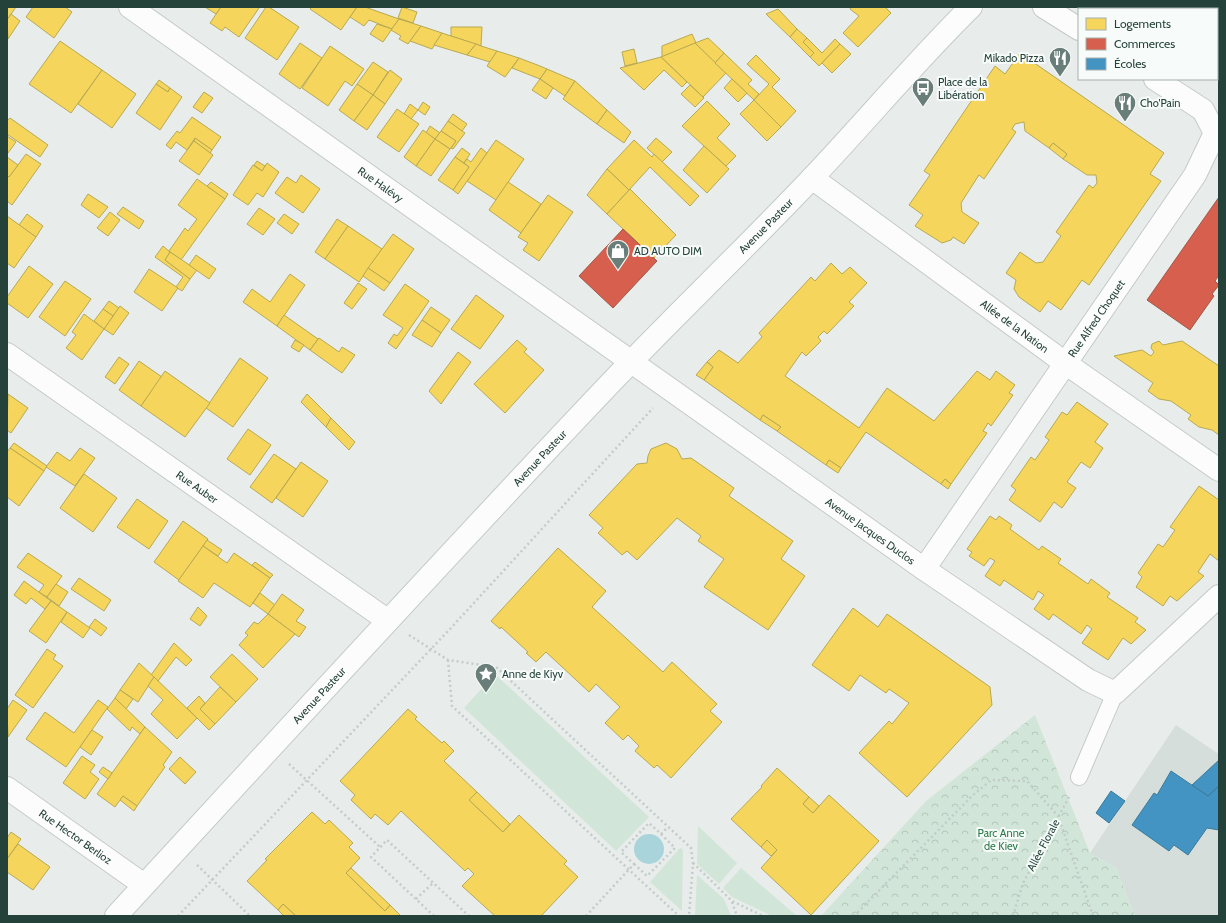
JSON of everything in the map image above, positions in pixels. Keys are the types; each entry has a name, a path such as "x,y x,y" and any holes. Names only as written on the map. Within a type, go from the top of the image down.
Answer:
{"street":[{"name":"Rue Halévy","path":"130,7 632,361"},
{"name":"Avenue Pasteur","path":"116,916 273,747 387,620 432,576 632,361 812,178 971,7"},
{"path":"1044,7 1078,29"},
{"name":"Rue Alfred Choquet","path":"924,569 1195,175 1215,133 1203,110 1157,80"},
{"name":"Allée de la Nation","path":"812,178 1066,363 1219,470"},
{"name":"Rue Auber","path":"7,354 387,620"},
{"name":"Avenue Jacques Duclos","path":"632,361 924,569 1088,680 1115,693"},
{"path":"1115,693 1219,596"},
{"name":"Rue Hector Berlioz","path":"7,788 144,885"}],"lane":[{"path":"1079,777 1115,693"}],"path":[{"path":"178,916 430,648 450,629 671,389"},
{"path":"387,620 448,660 496,667 691,848 693,863 689,916"},
{"path":"448,660 452,706 679,916"},
{"path":"273,747 306,781 380,847"},
{"name":"Allée Florale","path":"1014,916 1023,883 1079,777"},
{"path":"854,916 972,796 991,780 1027,781 1058,816 1093,916"},
{"path":"649,823 675,848 647,876 634,864 621,852 649,823"},
{"path":"661,834 668,827"},
{"path":"434,916 371,857 387,840 469,916"},
{"path":"180,847 212,881 250,916"},
{"path":"693,863 732,901 762,916"},
{"path":"586,916 634,864"},
{"path":"416,899 433,882"},
{"path":"732,901 737,916"}],"shaded area":[{"path":"1176,725 1217,753 1219,751 1219,916 1135,916 1116,868 1090,853"}],"green space":[{"path":"495,674 649,817 616,851 464,708"},
{"name":"Parc Anne de Kiev","path":"1035,715 1090,853 1116,868 1135,916 821,916 926,801"},
{"path":"698,826 737,863 719,884 697,864"},
{"path":"680,848 683,850 682,911 650,882"},
{"path":"741,868 797,916 772,916 732,897 723,888"},
{"path":"697,875 724,899 731,916 695,916"}],"water":[{"path":"649,834 660,838 664,849 660,860 649,864 638,860 634,849 638,838"}],"building: Logements":[{"path":"7,7 16,7 7,20"},
{"path":"33,7 65,7 72,12 54,38 26,17"},
{"path":"205,7 221,7 216,14"},
{"path":"221,7 259,8 239,37 225,27 222,31 210,23"},
{"path":"266,7 269,7 299,27 277,60 245,38"},
{"path":"312,7 357,7 341,30 310,9"},
{"path":"357,7 365,7 399,19 392,29 369,20 364,26 350,17"},
{"path":"402,7 417,12 413,23 398,18"},
{"path":"851,7 885,7 891,13 858,47 843,33 859,16 850,9"},
{"path":"778,9 797,29 790,37 766,14"},
{"path":"11,14 20,21 8,39 7,20"},
{"path":"399,19 421,26 408,44 399,39 401,36 391,30"},
{"path":"377,24 392,29 383,42 370,34"},
{"path":"421,26 442,33 432,49 410,41"},
{"path":"451,27 482,27 481,46 451,36"},
{"path":"797,29 807,38 803,42 814,53 810,57 790,37"},
{"path":"442,33 476,44 467,55 434,45"},
{"path":"692,34 696,43 662,57 662,46"},
{"path":"708,38 724,53 715,63 695,43"},
{"path":"807,38 822,53 835,39 840,44 819,66 810,57 814,53 803,42"},
{"path":"60,41 102,70 71,113 29,84"},
{"path":"300,43 322,58 300,89 279,74"},
{"path":"695,43 726,73 703,97 661,57"},
{"path":"476,44 497,51 490,62 467,55"},
{"path":"840,44 851,54 832,73 822,63"},
{"path":"330,46 364,69 352,86 345,81 328,106 302,88"},
{"path":"634,49 637,63 625,66 622,52"},
{"path":"497,51 519,58 505,77 487,66"},
{"path":"724,53 752,80 748,84 759,94 754,100 715,63"},
{"path":"1020,53 1164,153 1150,174 1161,181 1089,285 1082,280 1061,310 1048,301 1040,312 1019,297 1014,289 1016,280 1006,273 1020,252 1036,263 1043,262 1061,236 1056,232 1089,185 1093,188 1097,183 1096,175 1087,175 1063,159 1067,154 1053,143 1049,148 1025,131 1024,122 1015,124 1012,129 1016,132 984,179 979,175 961,203 962,212 979,223 964,244 953,237 951,240 942,243 915,226 923,215 909,205 930,175 924,171 995,66 1005,74"},
{"path":"756,55 780,79 772,87 796,111 781,127 754,100 769,84 747,64"},
{"path":"661,57 687,82 682,87 664,70 644,90 620,68"},
{"path":"519,58 547,69 540,79 512,68"},
{"path":"373,62 388,72 373,95 357,84"},
{"path":"547,69 575,81 565,96 540,79"},
{"path":"102,70 136,94 112,128 78,104"},
{"path":"390,70 402,79 385,104 373,95"},
{"path":"540,79 553,88 546,99 532,90"},
{"path":"732,79 747,93 738,102 724,88"},
{"path":"159,80 170,88 168,92 156,84"},
{"path":"575,81 607,110 597,124 563,99"},
{"path":"156,84 168,92 170,88 182,97 160,130 136,113"},
{"path":"357,84 373,95 354,121 339,110"},
{"path":"690,85 704,98 695,107 681,94"},
{"path":"204,92 213,98 202,113 193,107"},
{"path":"373,95 385,104 367,130 354,121"},
{"path":"754,100 781,127 767,141 740,114"},
{"path":"707,101 730,124 717,138 736,156 726,166 682,126"},
{"path":"423,102 430,107 425,115 418,110"},
{"path":"410,104 418,110 411,119 404,114"},
{"path":"397,109 419,124 399,152 377,137"},
{"path":"607,110 631,132 624,143 597,124"},
{"path":"453,114 467,124 462,131 448,121"},
{"path":"192,117 221,137 212,150 195,138 187,150 176,142 171,149 166,145 177,131 180,133"},
{"path":"10,118 48,145 40,157 7,134 7,121"},
{"path":"448,121 465,133 453,149 451,148 456,141 441,131"},
{"path":"430,126 440,133 435,139 426,133"},
{"path":"423,130 435,139 416,166 404,157"},
{"path":"441,131 456,141 450,149 435,139"},
{"path":"7,136 16,142 8,153 7,152"},
{"path":"195,138 212,150 210,153 194,141"},
{"path":"656,138 672,152 662,162 647,148"},
{"path":"435,139 450,149 431,176 416,166"},
{"path":"496,140 524,159 496,200 467,181"},
{"path":"634,140 652,157 654,154 699,196 690,206 650,167 629,190 607,169"},
{"path":"194,141 213,155 199,175 179,161"},
{"path":"1053,143 1067,154 1063,159 1049,148"},
{"path":"704,146 729,169 707,193 683,170"},
{"path":"462,148 470,154 464,163 455,157"},
{"path":"481,148 487,153 458,194 453,190 469,167 464,163 467,159 471,162"},
{"path":"26,154 41,164 12,205 7,201 7,175 9,177"},
{"path":"7,157 18,165 9,177 7,175"},
{"path":"455,157 469,167 453,190 438,180"},
{"path":"257,161 265,166 262,171 254,165"},
{"path":"267,163 279,172 263,197 257,193 248,205 233,195 253,165 262,171"},
{"path":"607,169 629,190 607,214 587,195"},
{"path":"301,175 320,189 303,213 275,193 287,177 296,183"},
{"path":"197,179 225,199 181,260 169,251 185,228 188,231 197,219 178,205"},
{"path":"211,182 228,194 225,199 207,186"},
{"path":"508,182 541,204 521,233 489,210"},
{"path":"630,189 676,235 654,258 607,214"},
{"path":"88,194 108,207 99,218 81,205"},
{"path":"548,195 573,212 539,261 523,250 528,243 518,237"},
{"path":"123,207 144,221 139,229 117,214"},
{"path":"259,208 275,219 263,235 247,224"},
{"path":"110,212 120,220 108,236 97,228"},
{"path":"27,214 43,226 36,237 19,225"},
{"path":"284,214 299,224 292,234 277,223"},
{"path":"7,216 36,237 14,268 7,263"},
{"path":"337,219 348,226 325,259 315,252"},
{"path":"348,226 382,249 359,282 325,259"},
{"path":"393,234 414,249 390,283 368,268"},
{"path":"163,246 170,252 165,260 190,279 182,291 176,287 183,277 155,257"},
{"path":"170,252 197,270 190,279 165,260"},
{"path":"196,255 216,269 209,279 189,265"},
{"path":"831,263 842,274 850,267 867,283 849,302 854,306 827,334 824,331 818,337 821,341 806,356 802,352 785,376 859,428 887,388 934,421 977,371 990,380 996,371 1015,385 1009,393 1013,395 991,426 988,423 983,431 987,433 951,484 945,479 941,484 866,432 841,468 829,460 826,465 777,431 781,427 763,415 760,420 704,380 713,367 707,362 719,350 738,363 762,337 759,333 811,277 815,281"},
{"path":"29,266 53,284 28,318 7,303 7,297"},
{"path":"368,268 390,283 384,291 363,276"},
{"path":"149,269 178,288 162,311 134,292"},
{"path":"290,274 305,285 277,326 243,302 252,289 270,302"},
{"path":"65,281 91,299 65,336 39,317"},
{"path":"358,283 367,289 352,309 344,303"},
{"path":"405,284 429,301 396,349 388,343 394,334 397,336 403,328 383,315"},
{"path":"476,295 504,316 480,349 451,329"},
{"path":"109,301 119,308 113,316 103,309"},
{"path":"120,306 129,313 113,335 104,329"},
{"path":"431,307 450,320 441,333 422,320"},
{"path":"103,309 113,316 104,329 94,321"},
{"path":"84,314 104,329 82,360 66,348 76,335 72,332"},
{"path":"284,315 318,339 310,350 277,326"},
{"path":"422,320 441,333 432,347 412,335"},
{"path":"319,338 339,352 342,347 355,355 342,373 310,350"},
{"path":"295,340 304,345 299,352 291,347"},
{"path":"517,340 527,349 524,352 544,370 505,413 474,384"},
{"path":"1159,341 1163,345 1182,341 1219,366 1219,435 1212,430 1199,427 1188,419 1191,415 1171,401 1159,399 1148,391 1153,383 1114,356 1142,350 1151,356 1154,352 1151,348 1152,344"},
{"path":"458,352 471,362 441,404 429,391"},
{"path":"119,357 129,364 115,384 105,377"},
{"path":"240,358 268,378 233,427 206,408"},
{"path":"139,361 162,377 141,406 119,390"},
{"path":"707,362 713,367 704,380 696,375"},
{"path":"165,371 210,403 185,437 141,406"},
{"path":"8,394 28,408 11,433 7,430"},
{"path":"307,394 331,418 326,427 301,402"},
{"path":"1077,402 1108,424 1095,442 1103,448 1090,468 1081,462 1067,482 1076,488 1062,508 1054,502 1040,522 1009,500 1016,490 1011,486 1031,457 1035,460 1049,440 1045,437 1062,412 1067,415"},
{"path":"763,415 781,427 777,431 760,420"},
{"path":"331,418 355,442 349,450 326,427"},
{"path":"248,429 271,445 250,475 227,459"},
{"path":"14,443 47,466 44,471 10,448"},
{"path":"666,443 677,449 682,459 691,458 734,488 729,496 793,541 781,559 805,576 768,630 704,587 724,559 698,541 701,536 677,518 637,560 627,551 622,555 598,533 603,528 589,515 637,464 647,463 651,449"},
{"path":"10,448 44,471 19,506 7,497 7,452"},
{"path":"80,448 95,458 75,486 46,467 57,452 70,461"},
{"path":"274,454 296,469 272,503 250,487"},
{"path":"829,460 841,468 838,473 826,465"},
{"path":"301,462 328,481 303,517 276,498"},
{"path":"84,474 117,498 93,532 60,508"},
{"path":"945,479 951,484 948,489 941,484"},
{"path":"1199,486 1219,500 1219,561 1210,554 1198,572 1204,576 1177,601 1170,596 1163,606 1136,587 1142,577 1138,573 1158,544 1163,547 1175,530 1170,527"},
{"path":"137,499 168,521 149,549 117,527"},
{"path":"990,516 996,520 999,516 1012,525 1010,529 1039,550 1042,546 1061,559 1058,563 1088,584 1091,579 1110,593 1107,597 1138,618 1135,622 1146,630 1131,644 1123,638 1108,660 1082,643 1092,629 1087,625 1081,634 1053,614 1049,620 1034,609 1044,595 1038,591 1033,600 1004,580 1000,586 985,576 995,561 990,558 984,566 969,556 972,552 967,549"},
{"path":"183,521 208,539 179,580 154,562"},
{"path":"207,540 222,550 218,556 203,546"},
{"path":"203,546 227,563 234,553 270,578 250,607 214,583 203,598 178,581"},
{"path":"558,548 606,591 592,607 663,672 672,662 717,704 710,711 722,722 671,778 657,765 654,768 635,751 639,746 628,735 623,740 605,723 620,707 596,684 589,692 546,652 536,662 526,653 528,652 501,627 500,629 491,621"},
{"path":"28,553 62,576 47,597 39,592 44,585 17,567"},
{"path":"255,562 273,575 270,578 252,565"},
{"path":"79,578 111,600 104,611 71,589"},
{"path":"24,581 51,601 45,609 31,598 26,604 14,595"},
{"path":"56,584 68,592 59,606 47,597"},
{"path":"260,593 275,605 268,614 253,603"},
{"path":"282,594 304,610 296,621 306,627 299,637 268,614"},
{"path":"51,601 67,612 46,643 29,631"},
{"path":"198,607 207,616 200,626 190,619"},
{"path":"853,608 878,627 887,614 990,687 992,705 907,797 859,753 889,721 892,724 909,703 889,689 886,693 860,675 849,691 812,665"},
{"path":"67,612 90,628 83,638 61,622"},
{"path":"268,614 295,634 263,668 239,645 248,635 245,633 254,622 258,624"},
{"path":"95,619 107,628 101,636 89,627"},
{"path":"174,643 192,660 186,666 176,657 158,681 151,675"},
{"path":"47,649 56,655 53,659 63,666 33,708 15,695"},
{"path":"232,654 258,679 236,702 210,677"},
{"path":"139,663 154,677 138,702 120,690"},
{"path":"154,677 197,718 177,739 151,714 163,700 148,686"},
{"path":"220,687 236,702 215,724 200,709"},
{"path":"120,690 133,699 126,709 115,698"},
{"path":"199,696 205,703 200,709 215,724 209,730 187,708"},
{"path":"115,698 145,727 140,734 132,727 130,731 107,709"},
{"path":"13,700 27,710 8,737 7,709"},
{"path":"98,700 108,707 66,767 26,739 45,712 74,733"},
{"path":"408,709 417,717 415,719 442,743 444,741 454,751 444,761 477,792 469,800 503,832 519,815 567,861 564,864 578,877 541,916 495,916 462,886 474,874 468,868 465,871 401,811 388,825 375,814 371,819 351,800 355,795 340,781"},
{"path":"145,727 172,752 163,765 165,767 137,806 123,796 115,807 97,794"},
{"path":"92,730 103,737 91,755 80,747"},
{"path":"82,756 95,765 90,772 99,779 85,799 63,783"},
{"path":"180,757 196,772 185,784 169,769"},
{"path":"103,767 112,773 108,779 99,772"},
{"path":"777,768 809,797 803,804 813,813 829,795 879,841 811,915 761,868 777,850 767,840 761,847 731,819 762,787 761,786"},
{"path":"477,792 510,824 503,832 469,800"},
{"path":"123,796 137,806 134,811 120,800"},
{"path":"809,797 819,806 813,813 803,804"},
{"path":"312,812 325,824 329,820 353,843 349,847 360,858 346,873 385,911 390,905 401,916 296,916 283,904 278,910 247,881 267,860 265,859"},
{"path":"11,832 21,839 7,859 7,838"},
{"path":"767,840 777,850 771,856 761,847"},
{"path":"18,844 50,867 33,890 7,872 7,859"},
{"path":"351,868 390,905 385,911 346,873"},
{"path":"283,904 296,916 284,916 278,910"}],"building: Commerces":[{"path":"1219,197 1219,275 1215,281 1219,285 1212,294 1214,296 1190,330 1147,300"},
{"path":"623,229 657,261 613,308 579,276"}],"building: Écoles":[{"path":"1219,760 1219,786 1208,796 1192,785"},
{"path":"1171,771 1208,796 1219,786 1219,830 1207,828 1188,855 1174,845 1169,851 1132,825 1154,793 1157,795"},
{"path":"1111,791 1125,801 1109,823 1096,813"}],"place":[{"name":"Mikado Pizza","path":"1060,78"},
{"name":"Place de la Libération","path":"923,108"},
{"name":"Cho'Pain","path":"1125,122"},
{"name":"AD AUTO DIM","path":"618,270"},
{"name":"Anne de Kiyv","path":"486,694"}]}
